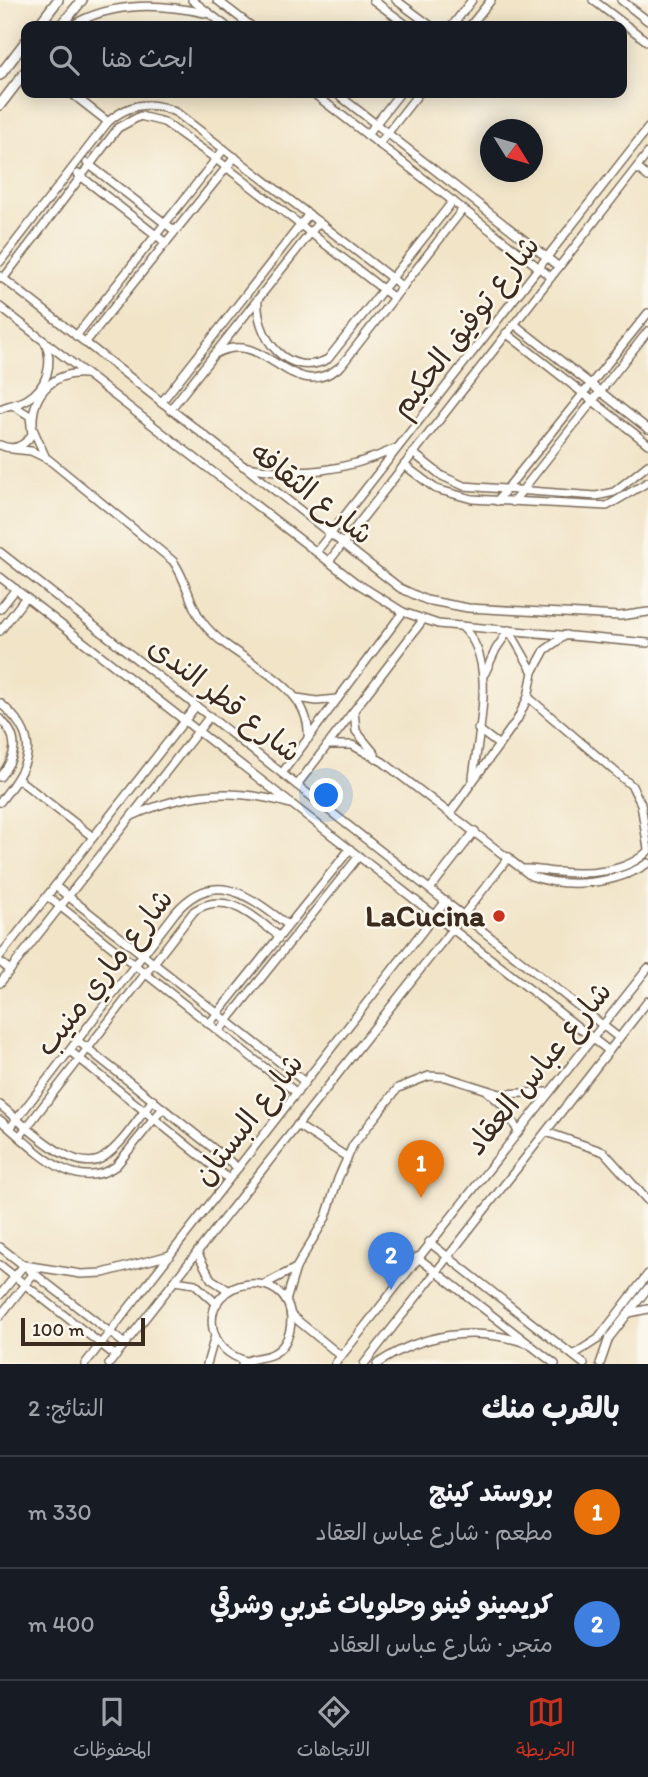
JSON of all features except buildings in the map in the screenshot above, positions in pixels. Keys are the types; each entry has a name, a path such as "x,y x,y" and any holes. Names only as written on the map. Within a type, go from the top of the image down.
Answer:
{"street":[{"path":"42,21 58,0"},
{"path":"65,21 82,0"},
{"path":"192,0 219,21"},
{"path":"217,0 244,21"},
{"path":"373,0 401,21"},
{"path":"396,0 424,21"},
{"path":"456,21 472,0"},
{"path":"474,21 491,0"},
{"path":"593,0 620,21"},
{"path":"621,0 648,21"},
{"path":"630,8 636,0"},
{"path":"84,21 113,10 145,5 178,7 210,14"},
{"path":"627,26 648,42"},
{"path":"0,75 21,48"},
{"path":"0,105 21,78"},
{"path":"77,98 108,122"},
{"path":"319,98 551,277"},
{"path":"342,98 559,267"},
{"path":"367,135 396,98"},
{"path":"379,144 415,98"},
{"path":"0,262 108,122 129,108 154,104 177,113 402,287"},
{"path":"2,277 118,128 140,116 164,122 216,159 394,298"},
{"name":"شارع توفيق الحكيم","path":"317,551 648,128"},
{"path":"76,336 224,149"},
{"name":"شارع توفيق الحكيم","path":"330,560 647,156"},
{"path":"85,343 235,157"},
{"path":"81,158 175,231"},
{"path":"637,168 648,177"},
{"path":"72,169 166,243"},
{"path":"258,299 259,325 271,347 293,361 318,364 335,352 453,201"},
{"path":"213,355 235,346 247,347 291,373 317,379 341,366 463,209"},
{"path":"161,403 309,214"},
{"path":"170,410 319,222"},
{"name":"شارع الثقافه","path":"2,277 239,465 400,588 439,604 620,616 648,612"},
{"name":"شارع الثقافه","path":"0,307 363,587 403,612 423,620 460,626 648,643"},
{"path":"497,501 648,313"},
{"path":"514,324 648,429"},
{"path":"513,502 648,331"},
{"path":"506,333 648,444"},
{"path":"4,407 29,398 44,383 50,362 45,342"},
{"path":"12,449 27,442 33,425 34,407 46,387 65,375 88,375"},
{"path":"4,407 24,410 33,425 38,444 48,459"},
{"path":"0,445 31,451 48,459 164,552 180,571 197,614 209,630 297,698 307,717 308,739"},
{"path":"239,465 265,471 320,472 347,467 398,448"},
{"path":"414,453 453,483 522,491 603,495 614,492 648,465"},
{"path":"404,465 444,493 463,499 607,506 648,482"},
{"name":"شارع قطر الندى","path":"0,552 619,1038"},
{"name":"شارع قطر الندى","path":"0,577 609,1051"},
{"path":"0,609 16,589"},
{"path":"0,631 26,597"},
{"path":"282,773 403,612"},
{"path":"297,785 423,620"},
{"path":"460,626 480,650 483,680 473,781"},
{"path":"483,680 492,654 509,630 520,643 533,672"},
{"path":"450,813 517,720 528,697 533,672 545,650 569,634"},
{"path":"525,869 557,873 599,871 633,862 648,850 641,804 632,786 528,697"},
{"path":"297,698 317,702 337,699"},
{"path":"0,703 20,723 28,741 27,761 18,779 0,802"},
{"path":"0,956 196,706"},
{"path":"354,711 356,731 383,762"},
{"path":"0,982 210,716"},
{"path":"0,719 9,728 15,748 13,758 0,777"},
{"path":"478,729 499,745"},
{"path":"327,745 336,743 352,746 383,762 531,876 543,880 590,882 623,875 648,863"},
{"path":"18,779 93,837"},
{"path":"131,816 159,804 210,793 262,796 295,806"},
{"path":"430,889 475,831"},
{"path":"209,1024 350,849"},
{"path":"219,1031 359,856"},
{"name":"شارع البستان","path":"109,1364 509,857"},
{"path":"55,886 305,1082"},
{"name":"شارع ماري منيب","path":"10,1128 184,903 214,889 225,888 246,895 288,925"},
{"path":"47,896 297,1093"},
{"name":"شارع البستان","path":"85,1364 446,901"},
{"name":"شارع ماري منيب","path":"20,1136 187,918 203,905 213,902 233,904 279,936"},
{"path":"0,962 10,970"},
{"name":"شارع عباس العقاد","path":"335,1364 601,1023 648,968"},
{"name":"شارع عباس العقاد","path":"364,1364 648,1001"},
{"path":"78,1041 238,1168"},
{"path":"70,1051 229,1179"},
{"path":"286,1301 296,1268 326,1217 346,1157 386,1099 413,1080 446,1077 484,1090 515,1095 547,1092"},
{"path":"484,1090 506,1108 517,1130"},
{"path":"0,1105 73,1161 94,1162 111,1150 153,1100"},
{"path":"0,1120 65,1171 75,1175 97,1175 116,1166 163,1108"},
{"path":"297,1125 346,1157"},
{"path":"545,1132 604,1152 648,1201"},
{"path":"429,1241 584,1364"},
{"path":"0,1247 125,1344"},
{"path":"197,1252 211,1279 228,1290"},
{"path":"24,1265 81,1274 103,1273 170,1255"},
{"path":"417,1257 555,1364"},
{"path":"0,1265 116,1356"},
{"path":"0,1295 24,1265"},
{"path":"265,1284 296,1268"},
{"path":"0,1315 34,1273"},
{"path":"572,1355 598,1339 648,1274"},
{"path":"175,1281 195,1284 217,1304"},
{"path":"207,1364 215,1336 213,1315 217,1304 228,1290 252,1282 265,1284 286,1301 291,1315 290,1330 285,1343 274,1354 261,1360 244,1362 233,1357 215,1336"},
{"path":"600,1364 606,1344 648,1288"},
{"path":"629,1313 648,1309"},
{"path":"291,1315 341,1356"},
{"path":"377,1364 406,1347 447,1334 490,1334 531,1345"}],"place":[{"name":"LaCucina","path":"499,916"},
{"name":"بروستد كينج","path":"421,1198"},
{"name":"كريمينو فينو وحلويات غربي وشرقي","path":"391,1290"}]}
